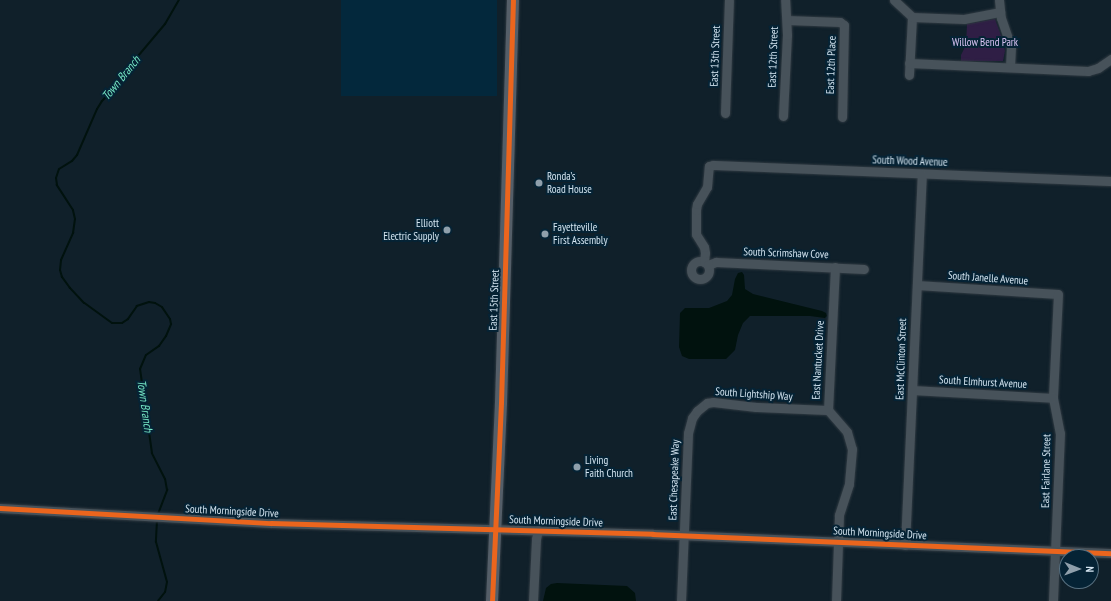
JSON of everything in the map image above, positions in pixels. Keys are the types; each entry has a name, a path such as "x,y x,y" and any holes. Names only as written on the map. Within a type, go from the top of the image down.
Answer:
{"main road":[{"name":"East 15th Street","path":"492,601 513,0"}],"street":[{"name":"East 13th Street","path":"725,113 729,0"},
{"name":"East 12th Street","path":"783,116 786,20 785,0"},
{"path":"894,0 912,17 964,19 1000,12"},
{"path":"1000,0 1000,12 1011,47 1010,67"},
{"path":"909,75 912,17"},
{"name":"East 12th Place","path":"786,20 840,22 844,25 842,117"},
{"path":"909,63 1088,71 1098,68 1111,60"},
{"name":"South Wood Avenue","path":"706,263 704,247 696,234 696,210 707,188 709,166 1111,181"},
{"name":"East McClinton Street","path":"905,545 922,174"},
{"name":"South Scrimshaw Cove","path":"706,263 716,262 864,269"},
{"name":"East Nantucket Drive","path":"835,267 828,410 847,432 852,449 850,480 839,515 836,601"},
{"name":"South Janelle Avenue","path":"917,285 1058,294"},
{"name":"East Fairlane Street","path":"1053,601 1060,433 1053,398 1058,294"},
{"name":"South Elmhurst Avenue","path":"912,390 1053,398"},
{"name":"South Lightship Way","path":"689,425 697,411 707,403 714,402 756,407 828,410"},
{"name":"East Chesapeake Way","path":"682,601 689,425"},
{"name":"South Morningside Drive","path":"0,508 271,523 684,535 1111,553"},
{"path":"533,601 536,539 538,530"}],"shaded area":[{"path":"341,0 497,0 497,96 341,96"},
{"path":"742,272 744,275 745,289 753,294 822,311 826,313 827,316 825,318 810,316 750,316 743,323 738,335 735,350 726,359 689,359 682,356 679,347 680,313 685,308 709,308 727,301 732,295 735,279 738,273"},
{"path":"551,584 627,586 635,593 636,601 543,601 546,588"}],"green space":[{"name":"Willow Bend Park","path":"995,19 1005,51 1003,61 961,61 961,55 966,45 967,24"}],"waterway":[{"name":"Town Branch","path":"158,514 167,490 165,479 152,453 140,369 146,355 159,346 166,336 171,324 170,319 162,307 155,303 149,302 137,306 128,319 122,323 112,323 84,303 70,288 62,277 60,270 61,260 73,233 75,219 73,210 57,185 56,178 59,169 72,161 77,155 102,101 120,82 133,62 165,24 179,0"},
{"name":"Town Branch","path":"157,520 156,542 167,582 165,592 158,601"}],"cycle path":[{"path":"492,601 501,403 513,0"},
{"path":"0,508 271,523 653,534 1111,553"}],"place":[{"name":"Ronda’s Road House","path":"539,183"},
{"name":"Elliott Electric Supply","path":"447,230"},
{"name":"Fayetteville First Assembly","path":"545,234"},
{"name":"Living Faith Church","path":"577,467"}]}
